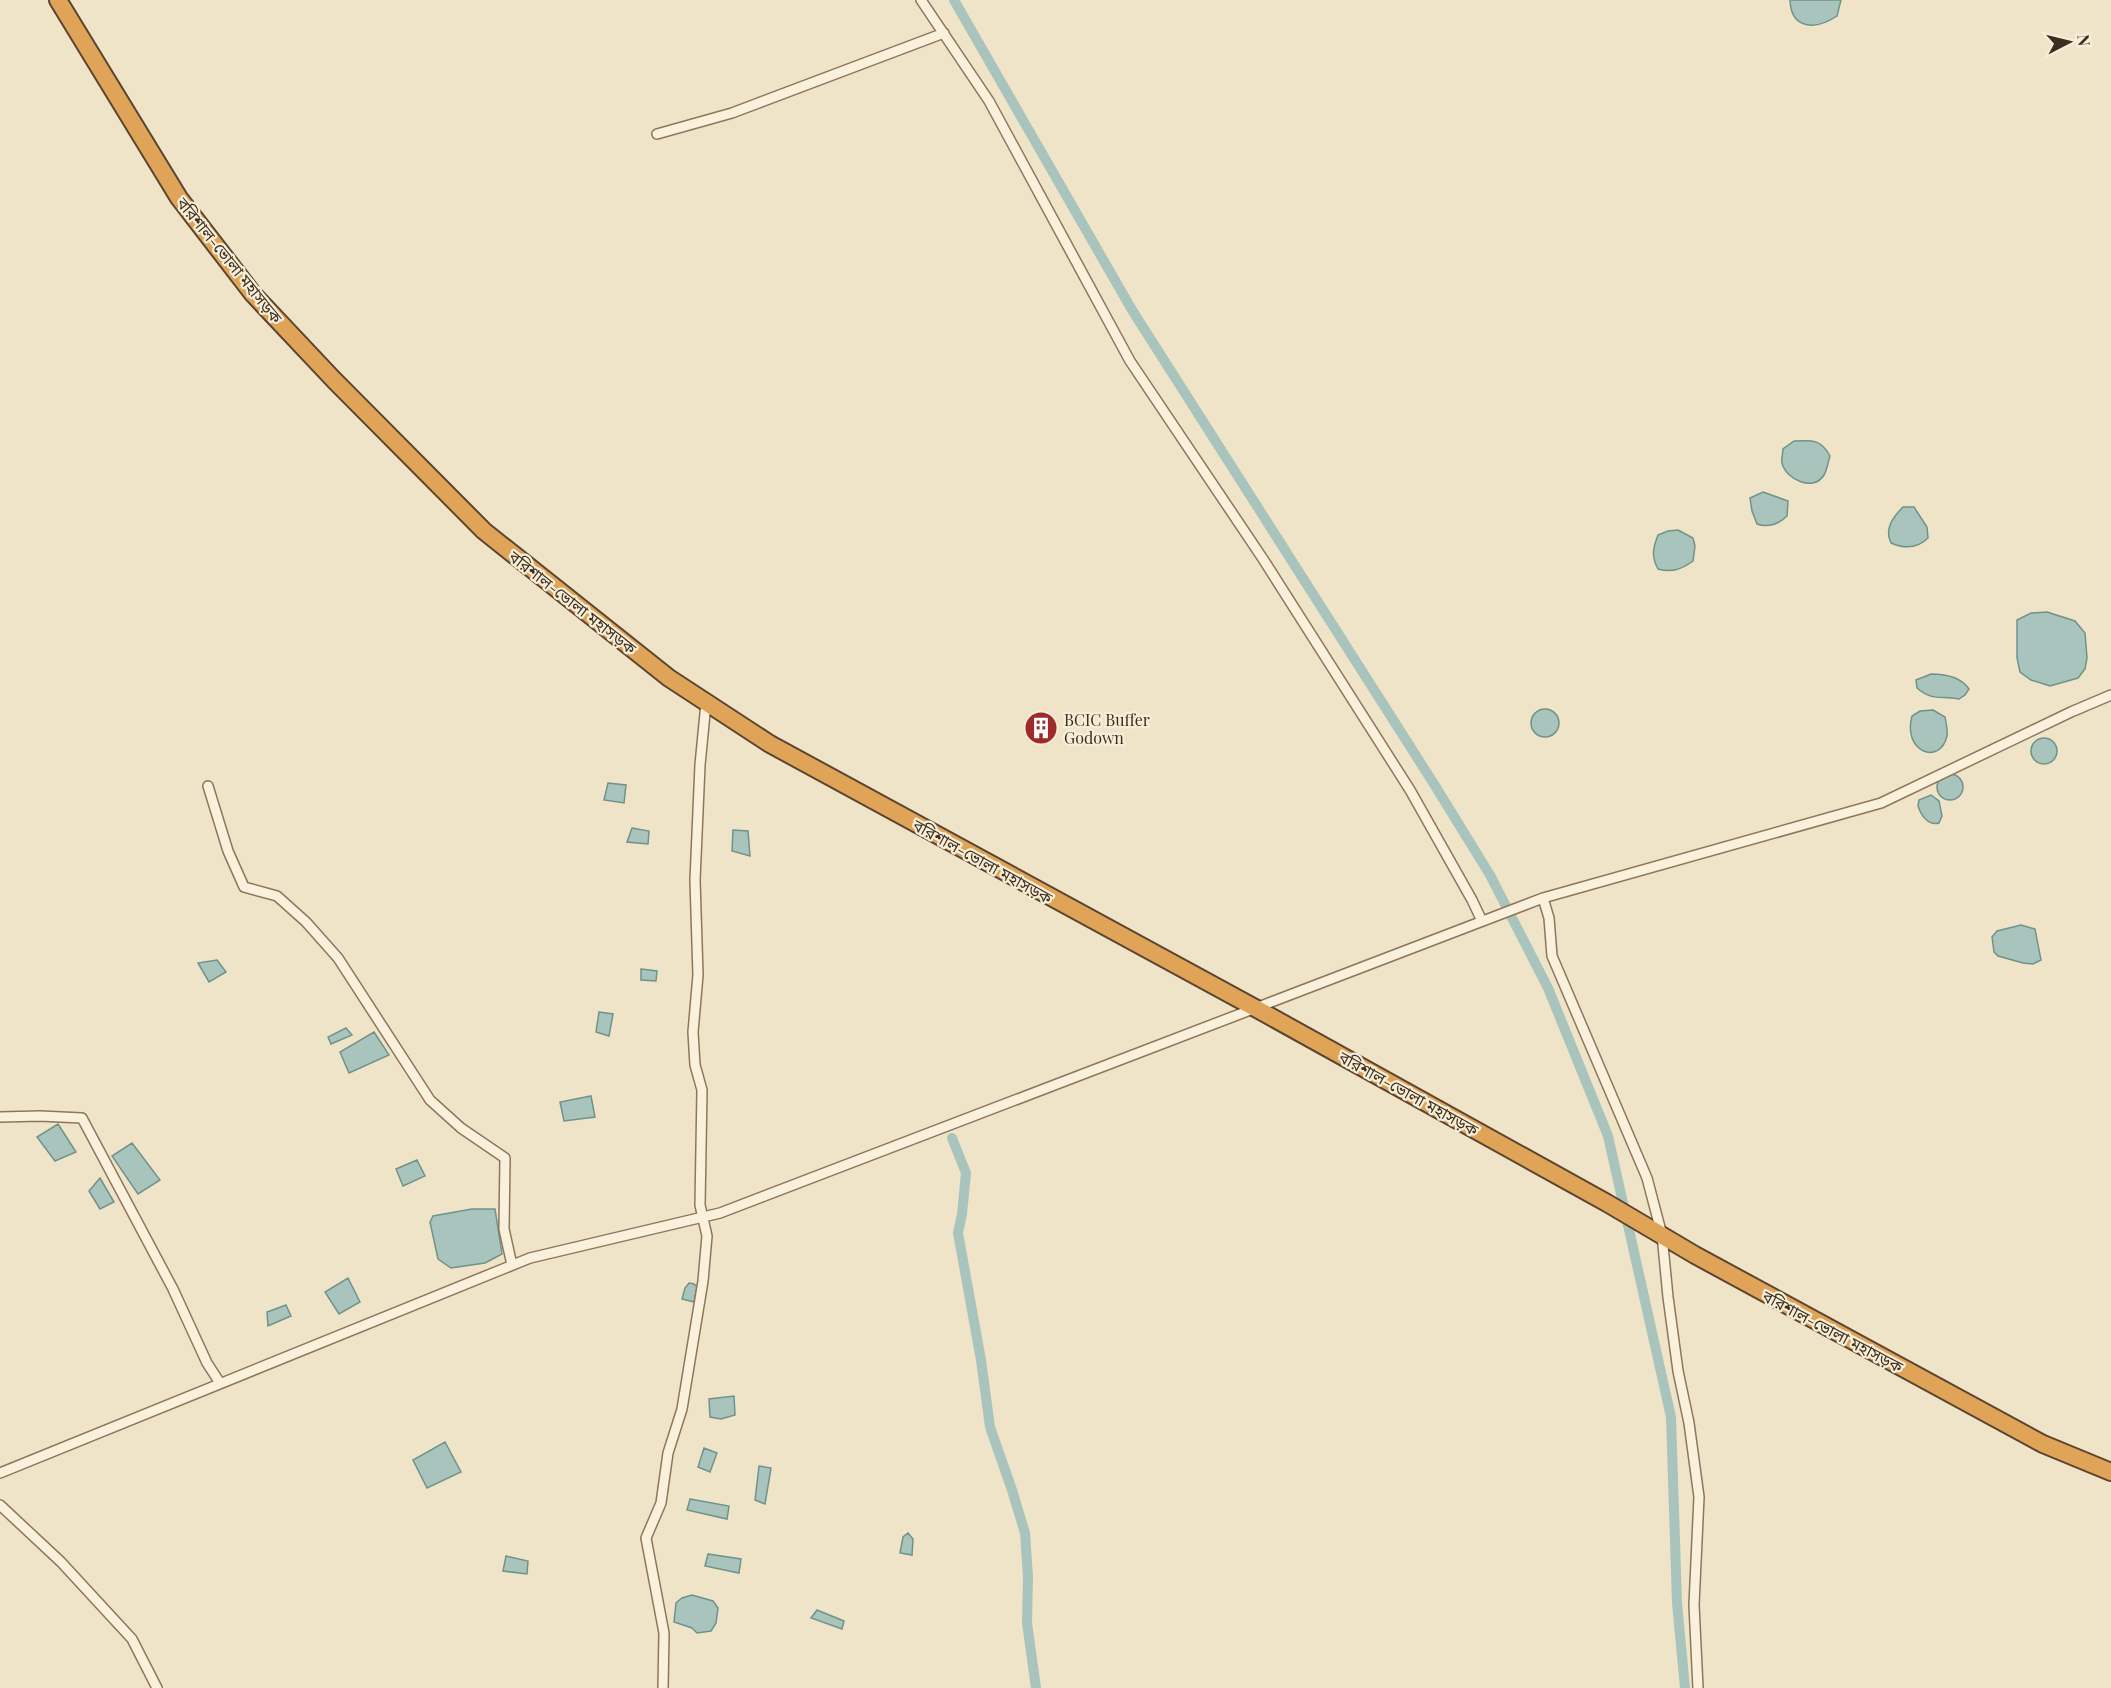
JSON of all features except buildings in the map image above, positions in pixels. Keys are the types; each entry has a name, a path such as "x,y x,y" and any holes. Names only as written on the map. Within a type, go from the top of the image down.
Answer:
{"highway":[{"name":"বরিশাল-ভোলা মহাসড়ক","path":"58,0 179,198 261,302 334,380 484,531 669,678 770,744 1257,1009 1607,1203 1767,1295 2043,1444 2111,1472"}],"street":[{"path":"921,0 989,100 1130,361 1263,559 1410,790 1482,921"},
{"path":"657,134 732,113 944,33"},
{"path":"0,1473 530,1258 703,1217 742,1204 1543,898 1881,804 2111,695"},
{"path":"663,1688 664,1633 646,1538 661,1503 668,1453 682,1409 703,1281 707,1236 700,1205 702,1090 695,1065 693,1032 698,975 695,880 705,703"},
{"path":"208,786 228,851 244,887 277,896 306,922 338,958 430,1100 460,1128 505,1158 504,1229 512,1265"},
{"path":"1543,898 1549,918 1552,956 1647,1178 1659,1234 1699,1497 1694,1605 1698,1688"},
{"path":"0,1117 82,1118 168,1278 207,1363 219,1383"},
{"path":"0,1505 61,1562 132,1639 157,1688"}],"water":[{"path":"1790,0 1841,0 1837,16 1821,24 1806,25 1795,17 1791,10"},
{"path":"1794,441 1815,442 1823,446 1830,456 1825,473 1814,483 1794,479 1785,469 1782,461 1783,449"},
{"path":"1763,492 1788,501 1787,516 1777,523 1765,526 1757,524 1750,498"},
{"path":"1903,507 1914,507 1927,527 1928,538 1924,542 1906,547 1891,543 1889,528"},
{"path":"1678,530 1693,538 1695,546 1693,561 1677,570 1658,569 1654,560 1654,552 1658,535"},
{"path":"2047,612 2075,621 2085,633 2087,658 2085,669 2078,678 2050,686 2031,680 2020,672 2017,658 2017,620 2031,613"},
{"path":"1931,674 1952,677 1969,689 1959,699 1928,695 1917,688 1916,680"},
{"path":"1545,709 1555,713 1559,723 1555,733 1545,737 1535,733 1531,723 1535,713"},
{"path":"1933,710 1945,717 1947,736 1937,751 1923,751 1912,739 1910,728 1912,716 1920,711"},
{"path":"2044,738 2053,742 2057,751 2053,760 2044,764 2035,760 2031,751 2035,742"},
{"path":"1950,774 1959,778 1963,787 1959,796 1950,800 1941,796 1937,787 1941,778"},
{"path":"608,783 626,785 624,803 604,800"},
{"path":"1931,795 1939,801 1942,816 1939,823 1928,821 1918,806 1919,800"},
{"path":"632,828 649,831 648,844 627,842"},
{"path":"733,830 748,831 750,856 732,851"},
{"path":"2021,925 2035,929 2041,960 2033,964 1998,956 1994,952 1992,937 1997,931"},
{"path":"217,960 226,972 209,982 198,963"},
{"path":"641,969 657,971 656,981 641,980"},
{"path":"599,1012 613,1014 609,1036 596,1032"},
{"path":"346,1028 352,1035 331,1044 328,1037"},
{"path":"374,1032 389,1055 349,1073 340,1052"},
{"path":"591,1096 595,1117 564,1121 560,1102"},
{"path":"58,1124 76,1152 55,1161 37,1137"},
{"path":"132,1143 160,1180 138,1194 112,1156"},
{"path":"417,1160 425,1176 403,1186 396,1169"},
{"path":"100,1178 114,1202 100,1209 89,1191"},
{"path":"472,1209 495,1209 502,1254 485,1263 451,1268 438,1259 430,1222 433,1216"},
{"path":"348,1278 360,1302 339,1314 325,1292"},
{"path":"689,1283 697,1287 694,1302 682,1299"},
{"path":"286,1305 291,1316 268,1326 267,1312"},
{"path":"734,1396 735,1415 721,1419 710,1417 709,1399"},
{"path":"445,1442 461,1472 427,1488 413,1460"},
{"path":"704,1448 717,1453 710,1472 698,1467"},
{"path":"759,1466 771,1468 765,1504 755,1500"},
{"path":"690,1499 729,1506 727,1519 687,1510"},
{"path":"908,1533 913,1539 912,1555 900,1553 903,1537"},
{"path":"708,1554 741,1559 739,1573 705,1566"},
{"path":"506,1556 528,1561 527,1574 503,1571"},
{"path":"692,1595 713,1601 718,1608 716,1623 711,1631 697,1633 692,1628 674,1622 676,1603"},
{"path":"817,1610 844,1621 842,1629 811,1618"}],"waterway":[{"path":"954,0 1132,310 1490,875 1548,988 1608,1136 1671,1417 1677,1603 1685,1688"},
{"path":"952,1138 966,1173 958,1233 981,1360 990,1427 1025,1533 1028,1577 1027,1623 1036,1688"}],"place":[{"name":"BCIC Buffer Godown","path":"1041,728"}]}
